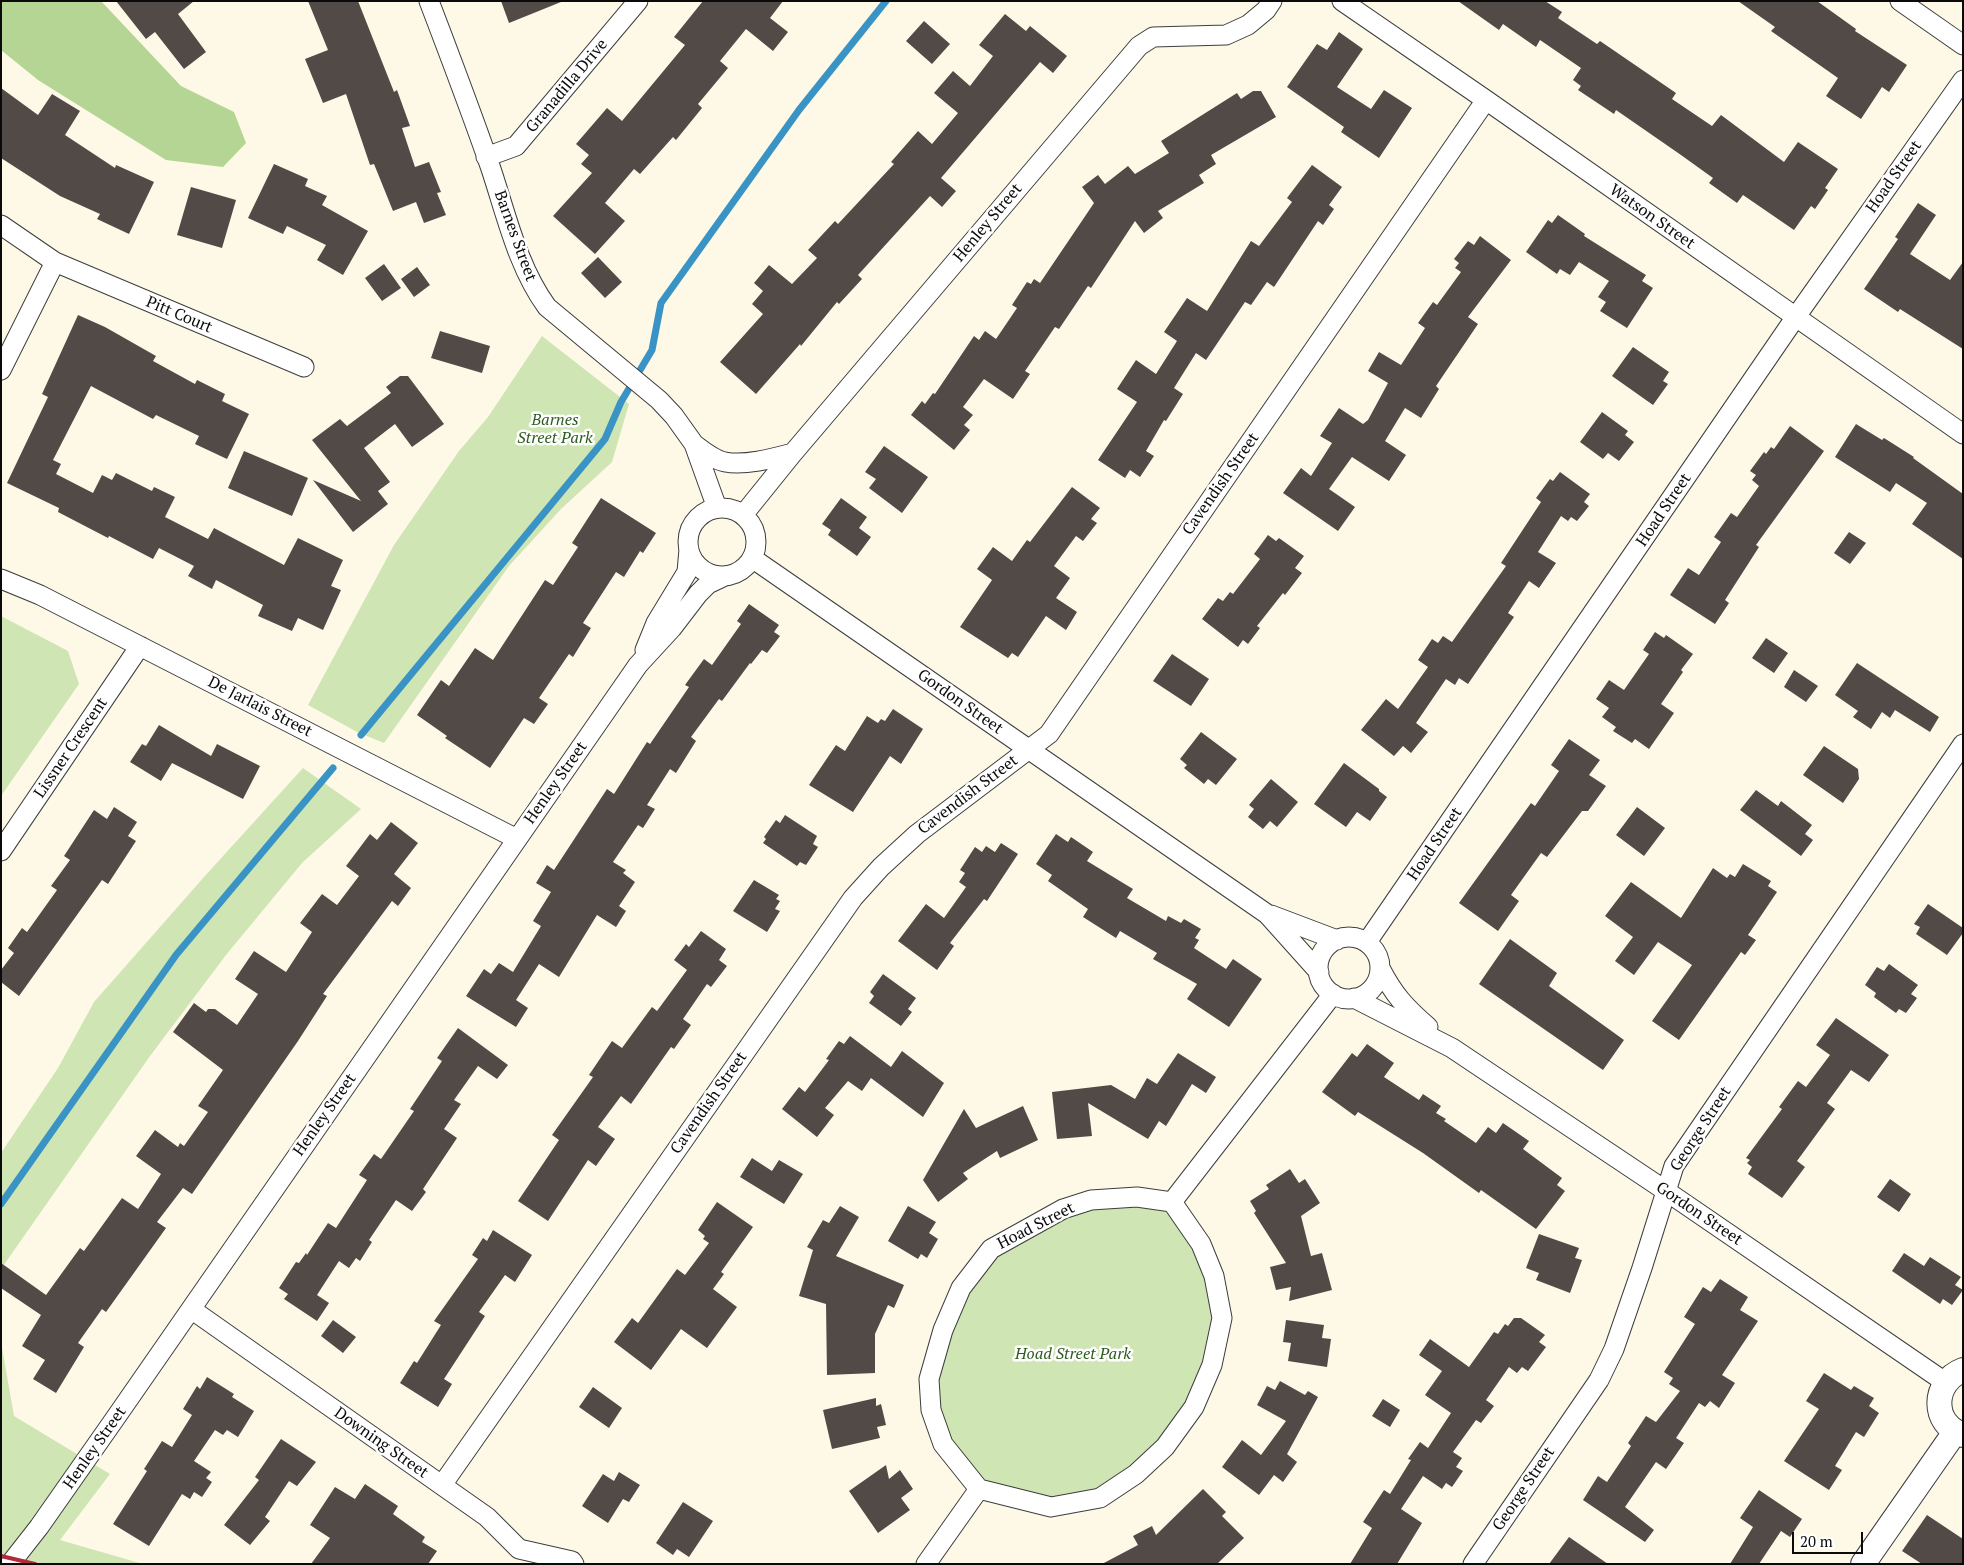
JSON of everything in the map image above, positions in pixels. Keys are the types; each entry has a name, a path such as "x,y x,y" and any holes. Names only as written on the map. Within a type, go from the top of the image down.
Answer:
{"street":[{"name":"Barnes Street","path":"430,1 526,272 536,292 547,307 624,369 674,416 694,444 717,508"},
{"name":"Granadilla Drive","path":"486,157 516,146 638,1"},
{"name":"Henley Street","path":"743,514 1139,46 1153,38 1226,35 1248,24 1266,10 1272,1"},
{"name":"Watson Street","path":"1342,1 1963,434"},
{"path":"1900,1 1963,45"},
{"name":"Hoad Street","path":"1367,942 1795,318 1963,80"},
{"name":"Cavendish Street","path":"442,1485 853,898 881,866 917,834 1049,734 1486,100"},
{"name":"Pitt Court","path":"1,224 55,262 304,367"},
{"path":"1,370 55,262"},
{"name":"Barnes Street","path":"694,444 709,455 725,462 768,459 793,453"},
{"path":"717,508 729,508 743,514 753,526 756,538 756,549 752,558 742,569 726,576 713,574 702,569 694,560 689,549 692,525 700,516 717,508"},
{"name":"Henley Street","path":"638,665 656,623 686,572 689,549"},
{"name":"Gordon Street","path":"752,558 1267,914 1319,972"},
{"name":"Henley Street","path":"10,1564 40,1527 638,665 672,628 698,594 708,584 726,576"},
{"name":"De Jarlais Street","path":"1,579 40,595 517,839"},
{"name":"Lissner Crescent","path":"1,851 140,646"},
{"name":"George Street","path":"1473,1564 1599,1380 1614,1350 1674,1166 1963,744"},
{"name":"Gordon Street","path":"1267,914 1337,940"},
{"path":"1343,937 1356,937 1367,942 1378,956 1380,968 1376,985 1362,996 1340,998 1323,985 1318,962 1328,945 1337,940 1343,937"},
{"name":"Gordon Street","path":"1380,968 1392,992 1409,1011 1452,1048"},
{"path":"926,1564 979,1490 1051,1507 1100,1498 1136,1474 1165,1447 1194,1407 1212,1365 1222,1318 1214,1276 1201,1244 1172,1202 1333,994"},
{"name":"Gordon Street","path":"1354,998 1452,1048 1666,1191 1954,1376"},
{"name":"Hoad Street","path":"979,1490 943,1444 932,1410 929,1379 943,1330 961,1288 991,1249 1063,1209 1091,1200 1136,1197 1172,1202"},
{"name":"Downing Street","path":"191,1309 487,1517 518,1549 572,1561 574,1564"},
{"path":"1863,1564 1959,1434 1946,1425 1939,1409 1940,1392 1954,1376"}],"green space":[{"path":"1,1 101,1 181,86 234,112 246,143 223,167 166,160 38,80 1,50"},
{"name":"Barnes Street Park","path":"542,336 629,404 612,462 561,509 509,566 384,743 357,732 308,705 394,545 459,451 488,417"},
{"path":"1,616 68,651 79,684 1,796"},
{"path":"303,768 361,809 302,863 226,955 150,1056 1,1269 1,1153 58,1068 94,1002"},
{"name":"Hoad Street Park","path":"1172,1202 1201,1244 1222,1318 1194,1407 1100,1498 1051,1507 979,1489 931,1410 943,1330 991,1249 1063,1209"},
{"path":"1,1342 14,1416 110,1474 60,1540 143,1564 1,1564"}],"building":[{"path":"116,1 194,1 178,14 206,52 184,69 155,32 146,39"},
{"path":"308,1 358,1 394,92 397,90 410,126 402,128 415,167 429,162 441,192 437,193 446,215 424,223 416,202 393,211 374,164 370,165 346,94 323,103 305,59 328,50"},
{"path":"501,1 561,1 561,2 509,23"},
{"path":"703,1 783,1 770,18 788,32 773,51 746,29 720,61 728,68 698,104 702,108 676,140 673,137 640,174 634,169 605,203 625,221 595,254 553,216 592,173 581,164 589,155 576,144 607,108 622,121 685,45 674,37"},
{"path":"1458,1 1545,1 1562,12 1558,18 1597,44 1600,41 1676,93 1672,99 1712,126 1721,115 1784,162 1798,142 1838,169 1825,188 1828,190 1815,209 1811,206 1794,230 1743,195 1737,203 1709,183 1713,178 1681,155 1616,110 1614,114 1578,90 1581,86 1573,80 1581,68 1540,40 1536,47 1503,24 1499,30"},
{"path":"1738,1 1817,1 1856,29 1855,31 1907,65 1889,92 1882,87 1861,119 1826,96 1838,78 1771,31 1775,27"},
{"path":"1005,14 1026,31 1030,26 1067,56 1053,73 1040,62 941,178 956,191 942,207 930,196 858,275 862,279 839,304 837,302 801,346 800,344 756,394 720,362 763,314 752,304 763,291 754,283 769,265 792,284 817,258 808,250 835,221 838,224 894,164 891,162 918,131 932,144 958,113 934,93 953,71 970,86 993,56 979,45"},
{"path":"924,21 950,44 932,64 906,41"},
{"path":"1339,32 1363,49 1337,87 1371,109 1384,90 1412,108 1379,158 1341,132 1344,127 1287,87 1317,44 1327,50"},
{"path":"1,88 38,115 52,94 80,111 65,135 115,168 116,165 154,182 129,234 97,219 100,214 60,196 1,158"},
{"path":"1253,91 1261,91 1276,117 1211,155 1216,164 1199,175 1204,183 1158,211 1163,218 1144,233 1135,221 1091,288 1088,286 1059,329 1055,327 1025,371 1030,374 1013,399 984,379 963,407 973,415 964,425 970,430 954,450 911,415 922,401 925,404 933,393 935,394 974,336 979,340 985,331 996,339 1017,308 1012,305 1027,282 1031,284 1034,279 1040,283 1094,203 1082,187 1098,175 1105,184 1128,166 1135,174 1169,153 1161,141 1237,93 1241,99"},
{"path":"274,164 308,179 305,186 327,196 322,205 368,231 343,275 317,260 326,245 287,226 283,234 248,218"},
{"path":"1312,165 1342,187 1329,205 1334,209 1323,225 1318,221 1274,287 1267,282 1251,305 1245,302 1206,360 1196,353 1174,388 1183,394 1166,421 1164,420 1146,451 1154,456 1140,477 1130,470 1125,478 1098,460 1137,402 1117,389 1136,360 1156,374 1177,341 1164,332 1187,298 1207,311 1251,241 1259,246 1292,202 1287,198"},
{"path":"191,187 236,200 222,248 177,235"},
{"path":"1918,203 1936,215 1910,254 1950,280 1963,262 1963,349 1900,309 1898,312 1864,289 1898,239 1895,237"},
{"path":"1558,215 1585,234 1584,236 1646,275 1642,281 1653,288 1627,328 1600,311 1606,302 1598,297 1609,281 1579,262 1570,275 1560,269 1557,274 1526,252 1548,220 1552,223"},
{"path":"1480,236 1511,260 1468,317 1478,324 1436,386 1439,389 1421,418 1405,408 1385,441 1406,455 1389,481 1352,457 1329,489 1355,507 1338,531 1283,493 1301,468 1311,476 1332,443 1320,436 1339,408 1363,424 1368,420 1388,383 1368,371 1379,352 1401,365 1425,328 1418,323 1433,302 1437,305 1461,272 1455,268 1459,263 1454,259 1468,241 1474,245"},
{"path":"598,257 622,282 605,298 581,273"},
{"path":"384,264 401,288 382,301 365,278"},
{"path":"417,267 430,285 414,297 401,279"},
{"path":"78,315 105,327 156,356 153,361 195,384 197,380 225,394 222,401 249,414 227,459 195,444 199,436 156,415 153,419 91,386 53,460 61,464 56,474 93,493 102,475 112,480 116,473 152,491 154,487 175,497 165,517 208,539 214,528 284,565 298,538 343,560 331,586 341,590 323,630 298,618 292,631 258,616 263,605 216,580 212,589 188,576 194,566 159,548 153,559 58,512 59,508 7,483 48,397 42,394"},
{"path":"440,331 490,346 482,373 431,358"},
{"path":"1633,347 1669,372 1663,381 1668,384 1653,405 1612,376"},
{"path":"400,376 408,376 444,424 412,447 395,424 364,448 390,482 378,491 388,504 353,532 313,480 361,501 312,440 340,419 347,426 391,393 386,387"},
{"path":"1602,412 1628,431 1625,435 1634,442 1619,461 1608,453 1603,459 1580,442"},
{"path":"1856,424 1882,440 1884,438 1914,457 1963,494 1963,559 1912,524 1927,503 1896,483 1890,492 1835,457"},
{"path":"1790,426 1824,451 1756,545 1759,547 1725,600 1729,603 1715,624 1670,595 1688,568 1699,575 1721,542 1714,537 1731,513 1737,517 1759,486 1752,480 1756,475 1750,471 1764,452 1766,454 1771,447 1774,449"},
{"path":"884,446 928,477 902,513 869,488 876,479 865,472"},
{"path":"244,451 308,478 292,516 228,488"},
{"path":"1560,472 1590,494 1584,502 1589,506 1577,521 1571,517 1568,521 1561,516 1538,552 1556,563 1539,588 1529,581 1508,613 1514,617 1468,684 1459,678 1455,685 1446,679 1416,723 1428,732 1411,753 1403,746 1394,756 1361,730 1386,699 1398,709 1428,667 1418,660 1432,639 1438,643 1443,636 1452,642 1506,566 1501,563 1541,502 1536,498 1550,479 1553,481"},
{"path":"1072,487 1100,508 1091,519 1097,523 1083,541 1076,536 1054,566 1070,578 1056,598 1077,612 1066,630 1046,616 1018,657 1012,653 1008,658 960,627 992,580 977,569 993,547 1012,561 1027,540 1030,542"},
{"path":"601,498 656,533 643,553 640,551 624,577 616,572 583,623 591,628 573,657 569,654 539,698 548,704 534,724 524,718 490,768 445,738 447,736 417,715 441,680 449,686 475,648 493,660 545,580 553,585 578,547 572,543"},
{"path":"841,498 867,517 859,528 871,537 857,556 828,535 831,530 822,524"},
{"path":"1849,532 1866,543 1850,564 1834,553"},
{"path":"1268,535 1276,541 1279,538 1304,556 1295,568 1302,573 1285,595 1283,593 1257,626 1260,628 1248,644 1243,640 1238,647 1202,619 1218,598 1223,601 1230,592 1233,594 1260,559 1254,554"},
{"path":"749,604 779,625 774,632 780,636 767,653 762,650 750,663 722,701 719,699 691,737 696,741 676,773 670,769 647,805 655,809 643,828 638,825 613,862 626,870 623,873 635,882 619,906 626,911 616,927 597,915 559,977 539,964 516,1000 528,1008 516,1027 466,996 484,969 491,974 499,963 513,972 541,926 533,921 551,892 536,883 547,865 554,870 607,789 614,794 647,742 650,744 689,687 685,685 704,659 712,665 741,624 737,621"},
{"path":"1655,632 1664,638 1666,635 1693,654 1661,704 1674,713 1649,749 1635,739 1632,743 1613,731 1616,727 1602,717 1609,708 1596,699 1609,680 1624,690 1649,654 1643,650"},
{"path":"1766,638 1788,653 1774,673 1752,658"},
{"path":"1172,654 1209,679 1191,706 1153,681"},
{"path":"1857,663 1939,717 1930,732 1895,710 1890,718 1882,712 1871,729 1853,717 1858,711 1835,695"},
{"path":"1794,670 1818,686 1806,702 1784,687"},
{"path":"893,709 923,729 901,764 890,756 853,812 809,785 836,745 845,751 867,716 878,723 881,719 885,721"},
{"path":"159,725 211,756 217,744 260,766 243,799 172,763 161,781 130,762 142,744 146,746"},
{"path":"1201,732 1237,759 1216,785 1208,779 1204,784 1184,768 1187,765 1180,759"},
{"path":"1569,739 1600,760 1589,775 1606,786 1588,811 1582,811 1547,857 1541,853 1511,895 1519,901 1498,931 1459,903 1531,803 1535,806 1559,771 1551,765"},
{"path":"1824,746 1858,769 1859,779 1843,803 1803,775"},
{"path":"1344,763 1387,797 1370,821 1357,812 1346,827 1314,804"},
{"path":"1271,779 1298,802 1277,827 1270,821 1263,829 1248,817 1254,809 1249,805"},
{"path":"1756,790 1778,806 1781,801 1812,825 1805,834 1813,840 1801,856 1740,810"},
{"path":"114,807 137,822 128,836 136,841 108,884 102,880 19,996 1,982 1,970 14,953 8,948 22,928 27,932 57,890 51,886 70,860 64,856 94,810 107,819"},
{"path":"1637,807 1665,828 1644,856 1616,835"},
{"path":"785,815 817,836 813,844 818,847 806,865 800,862 797,866 763,843 766,839 764,837 776,820 780,823"},
{"path":"391,822 418,843 394,874 411,888 398,906 392,901 323,994 327,996 298,1041 192,1194 183,1188 157,1222 166,1228 106,1312 102,1309 78,1343 84,1347 56,1393 33,1379 45,1360 22,1346 41,1315 1,1288 1,1263 46,1295 80,1248 84,1251 122,1198 138,1209 161,1174 136,1156 155,1130 178,1147 180,1143 184,1146 208,1112 198,1106 223,1070 173,1032 194,1003 206,1012 208,1009 215,1009 237,1025 258,994 235,979 254,951 286,972 312,932 300,923 322,894 337,905 359,876 346,866 370,834 377,840"},
{"path":"1056,834 1068,842 1071,837 1093,852 1087,861 1133,889 1127,898 1166,921 1168,916 1181,923 1184,919 1201,929 1195,938 1199,940 1194,948 1226,969 1233,959 1262,979 1229,1027 1187,999 1197,984 1153,959 1157,953 1120,931 1116,938 1083,917 1088,909 1048,881 1052,875 1036,864"},
{"path":"1001,843 1018,854 987,901 984,899 950,943 954,946 937,970 898,941 926,904 944,918 966,887 959,882 965,873 960,870 975,847 982,852 986,846 995,852"},
{"path":"1743,864 1771,881 1768,886 1777,892 1748,935 1756,940 1745,955 1741,952 1679,1040 1652,1021 1692,965 1658,942 1634,975 1615,961 1633,937 1605,916 1631,882 1681,918 1713,868 1727,878 1730,874 1735,877"},
{"path":"754,880 779,895 776,899 780,901 775,909 780,911 767,932 733,911"},
{"path":"1928,904 1963,928 1963,933 1947,955 1916,934 1920,927 1914,924"},
{"path":"701,931 726,949 719,960 727,966 711,987 707,984 683,1019 691,1025 674,1049 671,1047 631,1104 621,1096 598,1127 615,1139 596,1166 588,1160 548,1221 518,1201 559,1140 552,1135 593,1077 589,1075 612,1041 622,1048 652,1007 657,1011 687,970 674,960 686,944 689,947"},
{"path":"1510,939 1557,973 1549,986 1624,1040 1603,1070 1479,984"},
{"path":"1889,964 1918,985 1911,994 1917,998 1906,1013 1899,1009 1896,1013 1874,997 1876,993 1865,985 1877,967 1884,971"},
{"path":"883,974 916,998 908,1009 912,1012 901,1026 869,1003 874,996 870,992"},
{"path":"1836,1018 1889,1055 1869,1082 1851,1070 1827,1103 1835,1109 1797,1161 1805,1167 1782,1198 1748,1174 1752,1167 1747,1163 1750,1160 1746,1158 1782,1109 1779,1107 1798,1081 1806,1087 1830,1055 1816,1045"},
{"path":"458,1028 508,1065 497,1079 478,1066 454,1100 461,1104 444,1129 457,1138 423,1189 426,1192 412,1211 396,1200 369,1240 372,1242 360,1261 356,1258 349,1268 339,1261 317,1295 329,1303 317,1321 284,1299 288,1294 279,1288 296,1262 299,1263 306,1253 307,1255 328,1223 336,1228 367,1180 359,1175 374,1154 381,1159 414,1111 410,1109 442,1061 437,1058"},
{"path":"850,1036 891,1067 902,1051 944,1083 923,1117 871,1078 862,1091 848,1081 825,1108 834,1115 817,1137 782,1109 799,1087 805,1092 829,1060 826,1059 839,1041 844,1044"},
{"path":"1367,1044 1394,1063 1384,1077 1419,1100 1423,1094 1441,1106 1436,1113 1446,1119 1444,1121 1476,1143 1488,1127 1496,1133 1503,1123 1529,1141 1523,1149 1562,1178 1557,1185 1565,1191 1536,1229 1481,1190 1479,1193 1423,1153 1358,1112 1355,1116 1322,1092 1352,1053 1357,1057"},
{"path":"1178,1053 1216,1077 1206,1093 1192,1084 1166,1126 1159,1121 1148,1139 1088,1103 1092,1136 1057,1139 1052,1092 1111,1085 1135,1099 1147,1078 1157,1084"},
{"path":"1023,1106 1038,1140 1000,1158 997,1151 963,1173 968,1179 938,1202 923,1180 964,1109 976,1128"},
{"path":"752,1158 772,1171 779,1160 803,1174 784,1204 740,1177"},
{"path":"1290,1169 1299,1183 1305,1179 1320,1203 1301,1216 1311,1256 1322,1253 1332,1290 1289,1301 1291,1287 1276,1290 1270,1267 1286,1263 1254,1213 1256,1211 1250,1201 1269,1189 1266,1185"},
{"path":"1890,1179 1911,1194 1899,1212 1877,1197"},
{"path":"717,1202 753,1227 721,1272 724,1274 713,1289 737,1307 707,1348 681,1329 651,1370 614,1342 632,1318 638,1323 677,1269 685,1275 709,1243 703,1239 705,1236 698,1230"},
{"path":"840,1206 859,1217 836,1256 904,1285 894,1308 888,1305 875,1334 875,1373 827,1375 826,1304 799,1296 813,1250 807,1247 823,1220 829,1223"},
{"path":"908,1206 936,1222 929,1233 938,1239 927,1258 921,1254 918,1259 888,1241"},
{"path":"493,1230 532,1255 515,1282 505,1275 479,1312 485,1316 444,1379 452,1384 438,1407 400,1383 414,1361 417,1363 441,1325 434,1321 478,1259 472,1255 483,1238 487,1241"},
{"path":"1539,1234 1579,1248 1575,1258 1582,1260 1570,1293 1536,1280 1539,1273 1526,1268"},
{"path":"1904,1253 1924,1266 1930,1257 1961,1277 1955,1285 1963,1290 1952,1305 1943,1299 1940,1304 1892,1271"},
{"path":"1720,1279 1748,1297 1740,1310 1758,1321 1722,1375 1735,1383 1719,1408 1710,1401 1705,1407 1699,1403 1676,1438 1684,1443 1666,1469 1656,1462 1625,1507 1654,1530 1645,1542 1583,1500 1598,1476 1607,1482 1631,1446 1628,1443 1646,1416 1656,1422 1680,1391 1669,1384 1673,1378 1664,1372 1695,1324 1684,1317 1703,1287 1711,1292"},
{"path":"1514,1318 1521,1318 1545,1335 1539,1342 1546,1347 1528,1371 1522,1367 1517,1373 1509,1367 1486,1400 1494,1406 1481,1423 1476,1420 1453,1452 1462,1458 1456,1467 1463,1471 1452,1487 1446,1483 1442,1489 1423,1476 1401,1509 1422,1523 1397,1564 1350,1564 1372,1528 1363,1522 1384,1490 1390,1494 1411,1460 1408,1459 1420,1442 1428,1448 1451,1413 1425,1395 1442,1371 1419,1355 1430,1339 1469,1367 1494,1332 1498,1334 1505,1324 1508,1326"},
{"path":"333,1320 356,1337 343,1353 321,1336"},
{"path":"1286,1320 1324,1325 1322,1338 1331,1339 1327,1367 1288,1361 1291,1343 1283,1342"},
{"path":"1824,1373 1851,1390 1854,1386 1874,1398 1869,1406 1879,1413 1864,1437 1856,1432 1835,1466 1842,1470 1829,1490 1784,1461 1819,1409 1806,1401"},
{"path":"207,1377 234,1394 232,1397 254,1411 238,1437 227,1430 223,1435 215,1430 194,1461 211,1472 206,1478 212,1482 202,1497 194,1492 190,1499 182,1494 149,1546 113,1524 147,1471 144,1469 162,1441 172,1447 192,1415 183,1409 197,1386 200,1389"},
{"path":"1280,1381 1305,1395 1308,1391 1318,1397 1287,1454 1297,1462 1283,1482 1274,1475 1259,1495 1222,1467 1242,1440 1261,1455 1286,1421 1257,1405 1267,1386 1275,1390"},
{"path":"593,1387 622,1408 609,1428 579,1407"},
{"path":"876,1398 876,1406 881,1404 886,1425 877,1427 880,1438 832,1449 823,1410"},
{"path":"1383,1399 1400,1410 1390,1427 1372,1416"},
{"path":"281,1439 316,1462 297,1486 289,1481 265,1517 270,1521 250,1545 224,1525 259,1480 255,1477"},
{"path":"886,1465 889,1479 900,1470 913,1489 901,1498 910,1510 878,1533 849,1491"},
{"path":"619,1472 640,1485 629,1502 623,1499 608,1523 582,1506 603,1474 614,1481"},
{"path":"365,1484 398,1506 393,1514 425,1537 422,1542 437,1551 428,1564 311,1564 330,1538 310,1525 335,1487 355,1499"},
{"path":"1203,1489 1226,1512 1222,1516 1244,1538 1217,1564 1102,1564 1138,1545 1133,1536 1152,1526 1156,1535"},
{"path":"1759,1490 1802,1519 1790,1537 1781,1531 1759,1564 1730,1564 1753,1527 1740,1518"},
{"path":"683,1502 713,1521 689,1557 677,1549 673,1555 656,1543"},
{"path":"1927,1515 1963,1539 1963,1564 1922,1564 1902,1551"},
{"path":"1569,1537 1608,1564 1549,1564"}],"waterway":[{"path":"361,735 605,439 621,402 652,350 661,303 799,110 886,1"},
{"path":"1,1204 176,955 333,768"}],"railway":[{"path":"1,1556 35,1564"}]}
